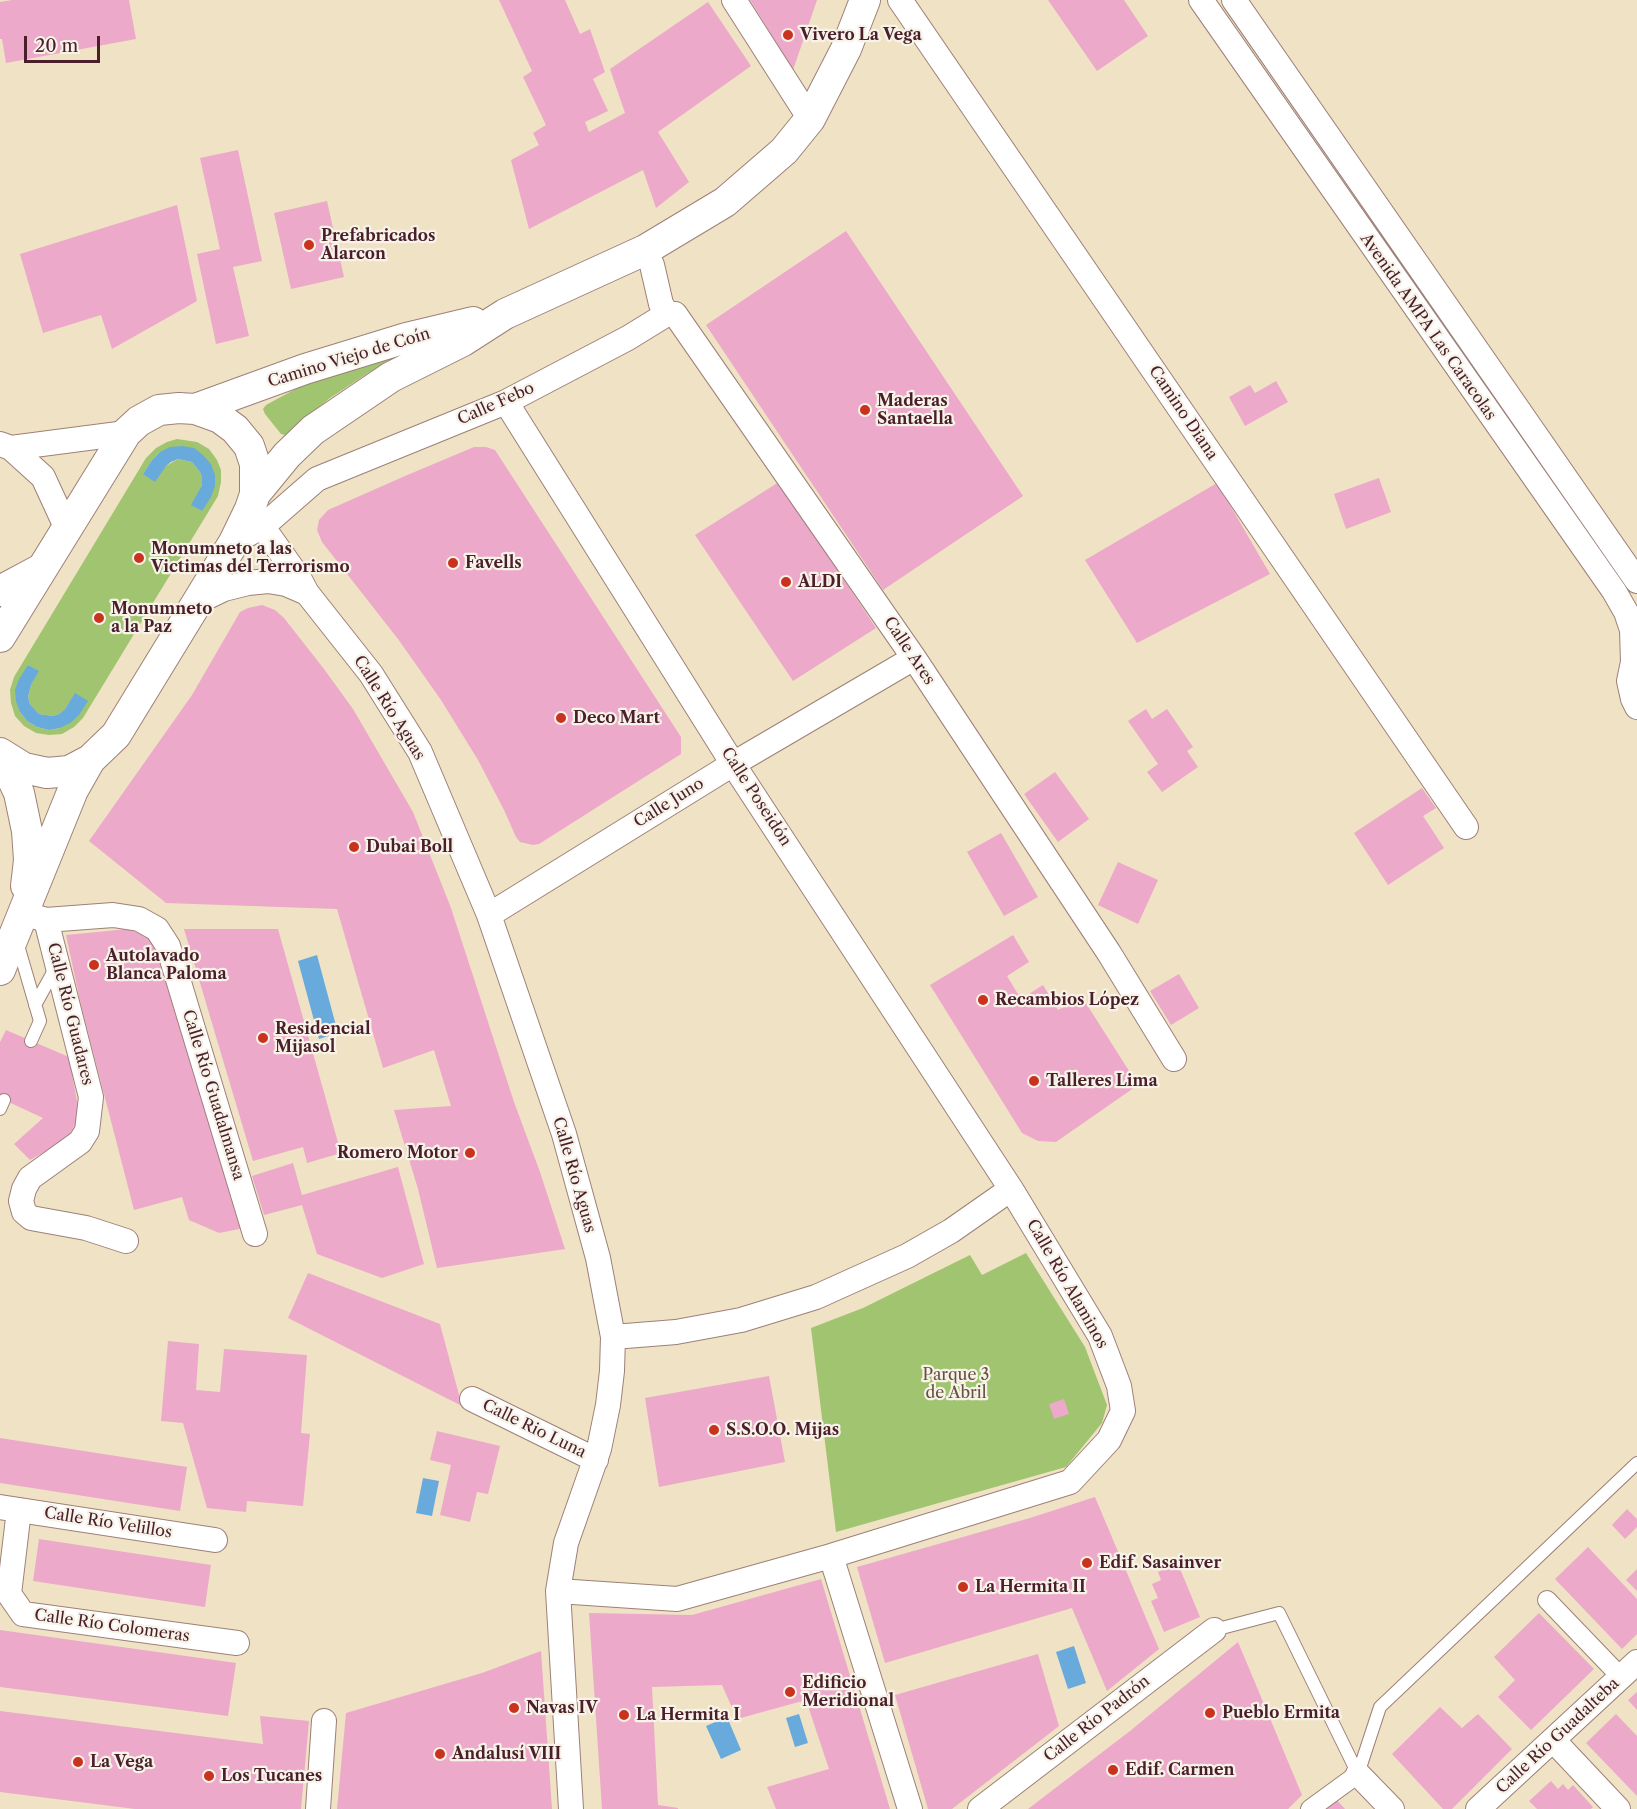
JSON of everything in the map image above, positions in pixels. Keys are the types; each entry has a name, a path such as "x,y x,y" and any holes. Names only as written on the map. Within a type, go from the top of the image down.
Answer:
{"street":[{"path":"734,0 810,119"},
{"name":"Camino Viejo de Coín","path":"90,760 116,735 234,542 259,493 287,454 313,430 391,377 463,341 505,314 645,250 725,202 784,151 810,119 846,49 865,0"},
{"name":"Camino Diana","path":"900,0 1466,827"},
{"name":"Avenida AMPA Las Caracolas","path":"1200,0 1614,591 1626,612 1632,630 1635,658 1629,681 1637,707"},
{"name":"Avenida AMPA Las Caracolas","path":"1234,0 1637,581"},
{"name":"Calle Ares","path":"645,250 652,265 661,304 667,314 675,314 914,658 1109,953 1174,1059"},
{"name":"Camino Viejo de Coín","path":"195,409 305,369 406,338 505,314"},
{"name":"Calle Febo","path":"259,493 317,479 506,402 628,338 667,314"},
{"name":"Calle Poseidón","path":"506,402 733,764 1011,1189"},
{"path":"0,637 126,433 139,421 159,410 179,408 195,409 220,418 236,429 249,446 259,493"},
{"path":"6,446 126,433"},
{"path":"6,446 43,477 67,529"},
{"name":"Calle Febo","path":"259,493 290,478 317,479"},
{"name":"Calle Río Aguas","path":"259,493 307,592 371,674 420,752 489,915 564,1134 598,1258 613,1337 608,1405 596,1460 566,1543 558,1591 571,1809"},
{"path":"4,586 44,567"},
{"path":"197,602 224,589 248,582 268,581 286,584 307,592"},
{"name":"Calle Juno","path":"489,915 733,764 914,658"},
{"path":"0,753 24,768 47,773 69,771 90,760"},
{"path":"0,753 19,793 27,831 28,923"},
{"path":"0,970 28,923 73,790 90,760"},
{"name":"Calle Río Guadalmansa","path":"28,923 113,915 139,919 157,929 168,946 255,1234"},
{"name":"Calle Río Guadares","path":"28,923 57,964 91,1097 87,1131 80,1142 30,1178 21,1201 24,1212 31,1218 86,1228 126,1241"},
{"path":"613,1337 676,1332 730,1322 816,1298 907,1256 951,1231 1011,1189"},
{"name":"Calle Río Alaminos","path":"558,1591 677,1599 831,1556 1070,1482 1109,1440 1123,1411 1119,1386 1100,1336 1011,1189"},
{"name":"Calle Rio Luna","path":"472,1399 596,1460"},
{"name":"Calle Río Velillos","path":"9,1508 215,1540"},
{"name":"Calle Río Colomeras","path":"9,1508 9,1594 23,1614 237,1643"},
{"path":"831,1556 910,1809"},
{"path":"1547,1600 1629,1670"},
{"name":"Calle Río Padrón","path":"980,1809 1214,1630"},
{"name":"Calle Río Guadalteba","path":"1478,1809 1629,1670"},
{"path":"318,1809 324,1721"},
{"path":"1553,1740 1618,1809"},
{"path":"1310,1809 1358,1774 1392,1809"}],"lane":[{"path":"28,923 35,1005 40,1022 31,1041"},
{"path":"35,1005 57,964"},
{"path":"1358,1774 1380,1707 1637,1463"},
{"path":"1214,1630 1279,1614 1358,1774"}],"green space":[{"path":"406,351 330,398 285,435 281,434 265,414 263,409 266,405 312,380"},
{"path":"177,439 197,442 209,449 221,470 218,496 83,718 62,734 36,733 24,726 15,716 10,690 14,677 146,458 156,448","holes":["160,452 211,464 202,511 192,505 202,485 200,472 192,462 178,459 143,474","28,665 38,671 28,697 30,704 39,714 53,716 59,714 75,694 60,728 49,730 37,727 27,721 20,712"]},
{"name":"Parque 3 de Abril","path":"1026,1253 1085,1347 1107,1405 1102,1423 1066,1467 836,1532 811,1328 863,1308 970,1255 982,1275"}],"water":[{"path":"170,447 194,448 203,455 211,464 215,475 215,486 202,511 191,505 202,485 200,472 192,462 178,459 171,462 155,482 143,474 160,452"},
{"path":"28,665 39,671 31,685 28,697 30,704 39,714 53,716 59,714 75,693 88,701 79,715 70,723 49,730 27,721 20,712 15,690"},
{"path":"317,955 338,1033 319,1039 298,961"},
{"path":"423,1478 439,1481 432,1516 416,1513"},
{"path":"1074,1646 1086,1683 1068,1689 1056,1652"},
{"path":"799,1714 808,1743 795,1747 786,1718"},
{"path":"727,1717 741,1750 721,1759 706,1726"}],"building":[{"path":"12,0 129,0 136,39 6,63 2,39 0,39 0,2"},
{"path":"499,0 565,0 580,34 590,29 605,72 593,79 608,111 585,122 589,132 625,113 610,69 708,2 751,66 658,132 689,182 656,208 643,170 529,229 511,160 539,145 533,133 546,125 523,77 532,71"},
{"name":"Vivero La Vega","path":"750,0 817,0 793,70"},
{"path":"1048,0 1124,0 1148,36 1097,71"},
{"path":"238,150 262,261 233,267 249,336 216,344 197,254 220,249 200,158"},
{"name":"Prefabricados Alarcon","path":"327,201 344,277 291,289 274,213"},
{"path":"177,205 197,301 112,349 101,315 43,333 20,254"},
{"name":"Maderas Santaella","path":"846,231 1023,496 883,590 706,325"},
{"path":"1276,381 1288,402 1245,426 1229,397 1250,385 1255,393"},
{"path":"474,447 495,450 681,737 681,754 539,844 533,845 520,842 516,837 478,760 441,700 398,639 322,542 317,530 319,520 328,510"},
{"path":"1379,478 1391,512 1346,529 1334,494"},
{"name":"ALDI","path":"779,482 876,628 793,681 695,535"},
{"path":"1217,483 1270,574 1137,643 1085,560"},
{"path":"262,605 275,610 284,618 324,669 353,709 413,812 451,908 565,1249 437,1268 418,1189 394,1110 451,1106 434,1050 383,1068 337,909 166,903 89,841 192,695 240,612"},
{"path":"1146,709 1152,719 1167,709 1193,747 1187,751 1198,767 1162,792 1147,772 1158,764 1128,721"},
{"path":"1055,772 1089,819 1058,842 1024,794"},
{"path":"1422,788 1436,808 1423,816 1444,848 1388,885 1354,833"},
{"path":"1001,833 1038,897 1004,916 967,852"},
{"path":"1118,862 1158,880 1138,924 1098,905"},
{"path":"128,929 146,936 158,949 244,1228 219,1233 189,1220 182,1197 134,1210 81,1005 66,935"},
{"name":"Residencial Mijasol","path":"184,929 278,929 341,1153 307,1163 303,1147 253,1161"},
{"path":"1013,935 1029,962 1007,976 1021,999 1043,985 1058,1010 1082,997 1138,1085 1056,1142 1038,1141 1022,1133 930,985"},
{"path":"1179,974 1199,1008 1171,1025 1150,991"},
{"path":"6,1030 69,1057 78,1107 76,1123 67,1139 30,1160 14,1144 43,1118 0,1098 0,1042"},
{"path":"293,1163 302,1195 398,1167 424,1264 382,1278 317,1254 302,1205 264,1215 252,1176"},
{"path":"308,1273 440,1324 462,1406 288,1318"},
{"path":"168,1341 199,1344 196,1390 220,1392 224,1349 307,1355 301,1433 310,1434 303,1506 247,1501 246,1512 207,1508 183,1423 161,1421"},
{"name":"S.S.O.O. Mijas","path":"769,1376 785,1462 659,1487 645,1398"},
{"path":"1064,1399 1069,1414 1054,1419 1049,1404"},
{"path":"437,1431 500,1446 488,1494 477,1492 470,1522 440,1515 451,1465 430,1460"},
{"path":"0,1438 187,1467 180,1511 0,1483"},
{"name":"La Hermita II","path":"1095,1497 1159,1649 1107,1691 1072,1608 885,1663 857,1567 1030,1518"},
{"path":"1627,1509 1637,1519 1637,1527 1625,1539 1612,1525"},
{"path":"39,1539 211,1565 205,1607 33,1581"},
{"path":"1588,1547 1637,1599 1637,1634 1622,1649 1555,1579"},
{"path":"1178,1564 1200,1617 1164,1632 1151,1601 1158,1598 1152,1584 1161,1580 1158,1572"},
{"path":"1637,1569 1637,1591 1626,1580"},
{"path":"821,1579 890,1809 776,1809 767,1787 829,1769 806,1700 737,1719 722,1685 652,1687 658,1805 678,1809 602,1809 589,1613 692,1615"},
{"path":"1539,1613 1594,1669 1531,1730 1498,1697 1515,1680 1494,1657"},
{"path":"0,1630 236,1663 228,1716 0,1687"},
{"name":"Pueblo Ermita","path":"1238,1642 1302,1795 1288,1809 1028,1809 1130,1731"},
{"path":"541,1651 552,1809 337,1809 346,1713 482,1673"},
{"path":"1038,1654 1059,1726 952,1809 928,1809 895,1695"},
{"path":"1637,1692 1637,1710 1628,1700"},
{"path":"1440,1707 1462,1728 1478,1714 1512,1749 1452,1809 1443,1809 1392,1754"},
{"path":"0,1711 263,1744 260,1716 309,1721 301,1809 135,1809 0,1792"},
{"path":"1616,1714 1637,1736 1637,1796 1586,1743"},
{"path":"1551,1781 1558,1789 1563,1784 1568,1790 1573,1785 1593,1807 1591,1809 1537,1809 1529,1801"},
{"path":"1335,1798 1345,1809 1324,1809"}],"place":[{"name":"Vivero La Vega","path":"788,35"},
{"name":"Prefabricados Alarcon","path":"309,245"},
{"name":"Maderas Santaella","path":"865,410"},
{"name":"Monumneto a las Victimas del Terrorismo","path":"139,558"},
{"name":"Favells","path":"453,563"},
{"name":"ALDI","path":"786,582"},
{"name":"Monumneto a la Paz","path":"99,618"},
{"name":"Deco Mart","path":"561,718"},
{"name":"Dubai Boll","path":"354,847"},
{"name":"Autolavado Blanca Paloma","path":"94,965"},
{"name":"Recambios López","path":"983,1000"},
{"name":"Residencial Mijasol","path":"263,1038"},
{"name":"Talleres Lima","path":"1034,1081"},
{"name":"Romero Motor","path":"470,1153"},
{"name":"S.S.O.O. Mijas","path":"714,1430"},
{"name":"Edif. Sasainver","path":"1087,1563"},
{"name":"La Hermita II","path":"963,1587"},
{"name":"Edificio Meridional","path":"790,1692"},
{"name":"Navas IV","path":"514,1708"},
{"name":"Pueblo Ermita","path":"1210,1713"},
{"name":"La Hermita I","path":"624,1715"},
{"name":"Andalusí VIII","path":"440,1754"},
{"name":"La Vega","path":"78,1762"},
{"name":"Edif. Carmen","path":"1113,1770"},
{"name":"Los Tucanes","path":"209,1776"}]}
